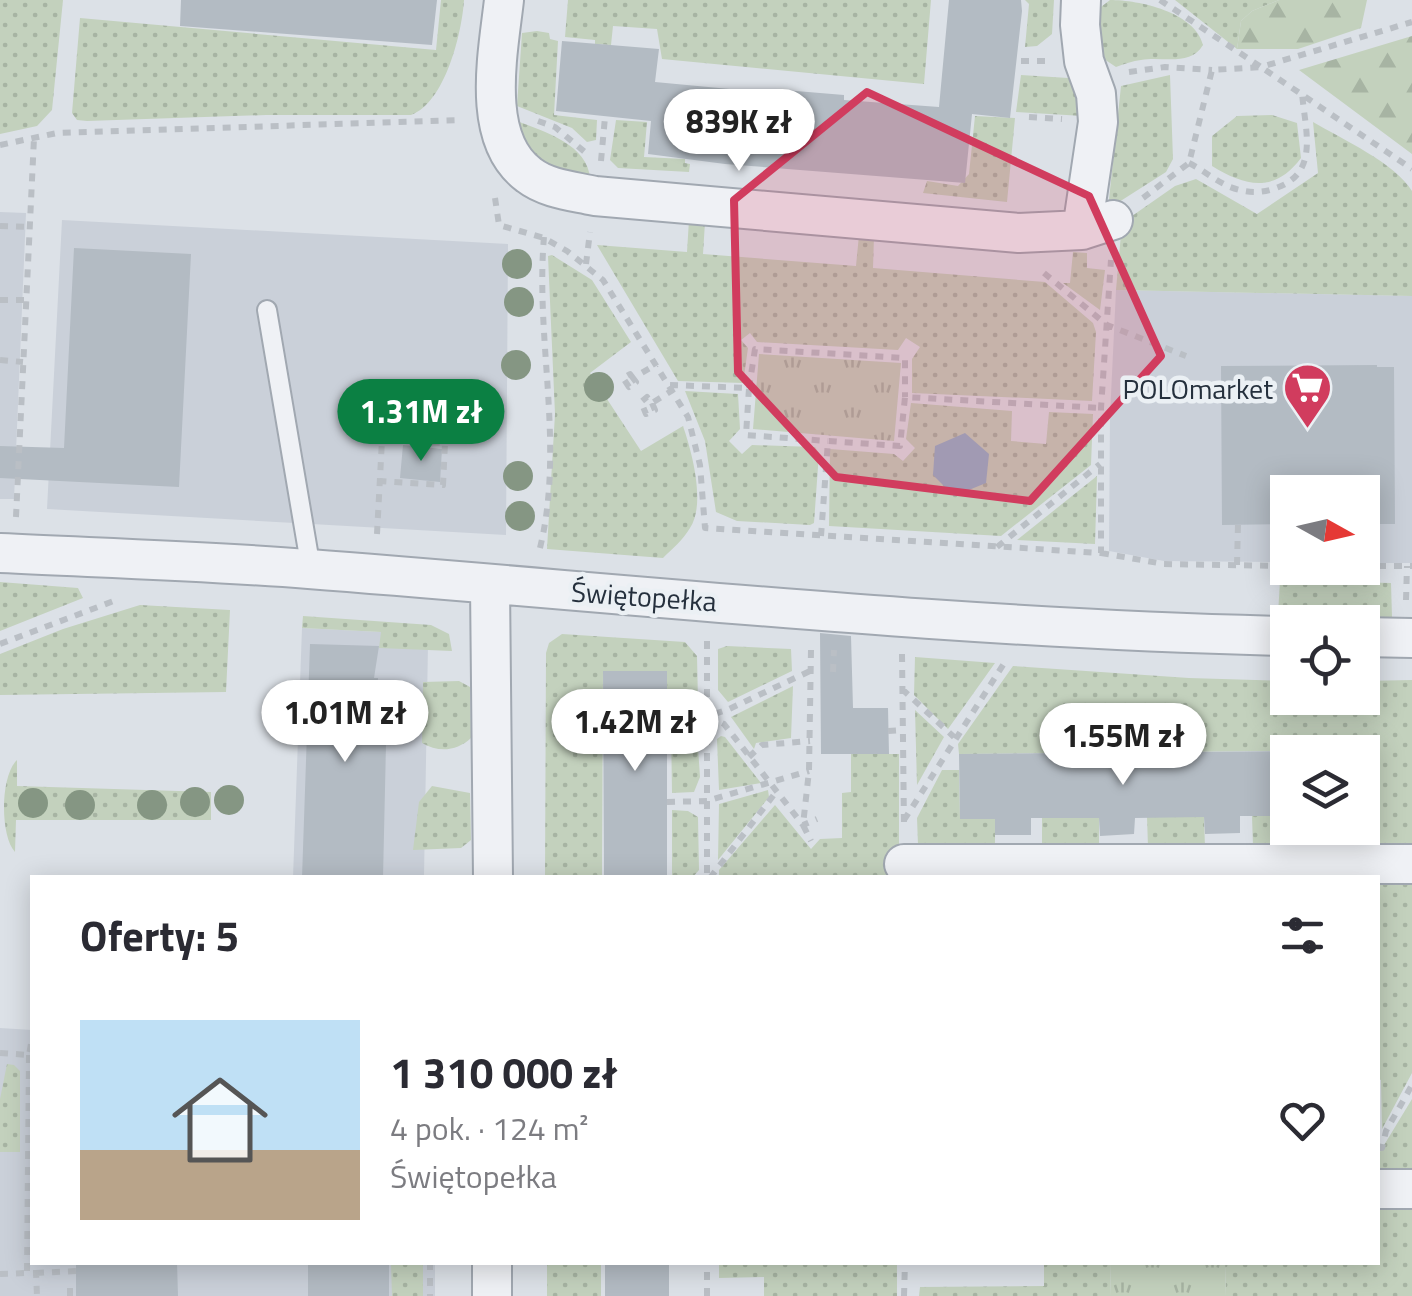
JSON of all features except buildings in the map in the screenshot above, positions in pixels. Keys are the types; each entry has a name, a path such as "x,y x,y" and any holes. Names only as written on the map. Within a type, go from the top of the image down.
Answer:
{"street":[{"path":"504,0 497,124 515,163 549,186 595,196 990,228 1019,234 1098,225 1096,94 1084,61 1081,0"},
{"name":"Świętopełka","path":"8,538 490,586 1160,633 1270,636"},
{"path":"490,586 493,875"},
{"path":"1380,638 1412,638"},
{"path":"904,864 1412,864"},
{"path":"1380,1190 1412,1189"},
{"path":"492,1265 492,1296"}],"lane":[{"path":"267,310 312,569"}],"path":[{"path":"1160,0 1412,168"},
{"path":"1090,77 1165,67 1261,67 1412,22"},
{"path":"1101,554 1101,408 1106,325 1098,225 1189,163 1212,70"},
{"path":"1189,163 1245,192 1262,193 1296,179 1307,152 1302,92"},
{"path":"1029,117 1046,118"},
{"path":"8,538 23,362 34,138"},
{"path":"538,558 548,492 550,411 544,238 549,186"},
{"path":"0,226 30,227"},
{"path":"990,228 1106,325 1186,356"},
{"path":"544,238 603,280 688,417 695,439 705,528 1101,554 1164,564 1270,566"},
{"path":"0,300 27,300"},
{"path":"755,349 906,358 900,446 746,435 748,388 755,349"},
{"path":"0,360 23,362"},
{"path":"633,378 657,364"},
{"path":"652,403 671,387 748,388"},
{"path":"905,398 1101,408"},
{"path":"377,546 380,481 382,440 445,442 443,485 380,481"},
{"path":"821,536 828,441"},
{"path":"996,547 1101,463"},
{"path":"1237,565 1238,524"},
{"path":"1380,566 1412,566"},
{"path":"0,644 122,598"},
{"path":"708,630 708,875"},
{"path":"803,825 809,771 811,637"},
{"path":"902,644 904,864"},
{"path":"904,821 954,737 1012,652"},
{"path":"667,716 708,716 810,671"},
{"path":"902,689 954,737"},
{"path":"708,716 724,724 803,825 811,841"},
{"path":"888,731 903,730"},
{"path":"749,758 762,745 810,741"},
{"path":"668,802 707,801 809,771"},
{"path":"710,875 776,792"},
{"path":"803,825 817,819"},
{"path":"30,1049 30,1127"},
{"path":"0,1053 29,1054"},
{"path":"1380,1148 1412,1085"},
{"path":"32,1265 37,1296"},
{"path":"430,1265 430,1296"},
{"path":"706,1296 707,1265"},
{"path":"904,1296 906,1265"},
{"path":"0,1274 76,1271"}],"highlighted area":[{"path":"867,92 1089,196 1161,356 1030,501 836,477 738,372 734,200"}],"shaded area":[{"path":"0,212 26,213 14,499 0,499"},
{"path":"62,220 508,244 506,535 47,509"},
{"path":"1116,290 1412,296 1412,563 1380,563 1380,475 1270,475 1270,562 1164,561 1109,551"},
{"path":"302,628 381,632 428,644 424,875 293,875"},
{"path":"0,1028 30,1030 30,1265 435,1265 435,1296 0,1296"}],"green space":[{"path":"0,0 63,0 52,110 37,126 0,134"},
{"path":"441,0 464,0 460,30 442,82 423,108 411,115 87,121 77,120 72,113 80,18 436,50"},
{"path":"568,0 931,0 924,84 662,59 657,29 613,26 611,45 565,37"},
{"path":"1025,0 1054,0 1052,34 1037,46 1025,47 1029,4"},
{"path":"1110,0 1136,2 1178,16 1198,34 1203,45 1191,56 1141,60 1116,67 1094,46 1097,10"},
{"path":"1175,0 1279,0 1252,11 1241,21 1237,49"},
{"path":"1279,0 1367,0 1361,28 1298,49 1237,49 1241,21 1252,11"},
{"path":"522,33 549,33 550,39 558,41 554,115 597,120 596,140 587,142 572,128 517,106"},
{"path":"1412,36 1412,154 1299,70"},
{"path":"1021,75 1075,81 1083,116 1016,112"},
{"path":"1170,75 1173,159 1166,172 1108,209 1121,86"},
{"path":"1272,115 1297,123 1301,158 1291,169 1281,177 1260,183 1237,179 1212,166 1212,136 1237,116"},
{"path":"975,116 1015,118 1007,202 923,193 927,181 958,186 969,174"},
{"path":"616,120 647,122 644,157 685,159 690,164 689,172 618,168 610,160"},
{"path":"517,121 573,148 588,167 590,179 564,171 536,155"},
{"path":"1313,122 1381,161 1412,191 1412,296 1116,290 1122,223 1175,186 1196,179 1257,214 1318,173"},
{"path":"689,220 705,222 703,254 856,266 859,235 874,236 873,268 1045,282 1093,323 1096,332 1092,401 912,393 912,359 920,347 906,338 898,350 757,342 750,333 741,340 748,348 743,383 678,381 597,245 687,252"},
{"path":"1073,252 1087,253 1087,268 1105,270 1100,310 1063,283 1070,283"},
{"path":"548,256 592,280 631,342 590,373 641,451 683,426 693,463 697,506 687,532 663,558 547,549 555,414"},
{"path":"759,354 901,363 894,441 753,429"},
{"path":"685,391 738,394 740,429 729,441 742,454 752,445 815,447 819,453 814,523 737,521 716,512 705,441"},
{"path":"911,403 1012,411 1011,441 1046,444 1049,412 1093,414 1091,465 1001,536 829,526 830,449 894,454 903,461 915,448 906,439"},
{"path":"1097,476 1095,544 1017,540"},
{"path":"0,582 78,588 83,598 0,631"},
{"path":"1391,583 1392,617 1380,617 1380,605 1279,605 1280,585"},
{"path":"140,605 230,610 226,692 0,695 0,654"},
{"path":"303,616 431,625 449,634 452,651 379,648 381,632 302,628"},
{"path":"562,634 685,642 697,656 695,706 667,706 667,671 603,671 602,875 545,875 549,643"},
{"path":"718,649 791,649 792,671 728,702 718,690"},
{"path":"915,657 995,663 948,729 914,695"},
{"path":"1013,666 1270,680 1270,715 1380,715 1380,681 1412,680 1412,846 1380,844 1380,735 1270,735 1270,751 959,754 958,744"},
{"path":"459,681 470,687 471,738 448,749 422,743 423,682"},
{"path":"793,686 791,738 756,743 754,749 731,717"},
{"path":"915,710 944,737 917,785"},
{"path":"671,724 687,724 697,732 700,777 694,792 672,793"},
{"path":"721,736 761,783 719,790 717,739"},
{"path":"851,754 899,754 899,875 719,875 719,870 775,805 811,849 820,839 842,838 842,793 851,792"},
{"path":"17,760 17,786 211,792 211,820 16,820 15,852 7,833 4,806 7,779"},
{"path":"942,770 959,770 960,819 995,819 995,846 918,845 917,818"},
{"path":"432,786 470,793 471,840 461,848 413,850 419,802"},
{"path":"768,790 769,797 718,860 719,804"},
{"path":"672,810 688,811 698,817 699,870 695,875 672,875"},
{"path":"1252,816 1270,816 1270,845 1308,845 1253,846"},
{"path":"1147,817 1204,817 1205,848 1148,847"},
{"path":"1042,818 1099,818 1099,848 1042,849"},
{"path":"1380,878 1412,878 1412,1073 1382,1129"},
{"path":"7,1064 20,1071 20,1152 0,1152 0,1099"},
{"path":"1412,1099 1412,1173 1380,1176 1380,1152"},
{"path":"1380,1208 1412,1208 1412,1296 1226,1296 1225,1265 1380,1265"},
{"path":"391,1265 423,1265 423,1296 392,1296"},
{"path":"547,1265 601,1265 601,1296 547,1296"},
{"path":"719,1265 897,1265 897,1296 764,1296 764,1277 719,1278"},
{"path":"1044,1265 1110,1265 1111,1296 919,1296 920,1287 1044,1286"},
{"path":"1110,1265 1225,1265 1226,1296 1111,1296"}],"water":[{"path":"965,433 989,454 986,483 954,496 933,475 935,446"}],"place":[{"name":"POLOmarket","path":"1308,430"}]}
